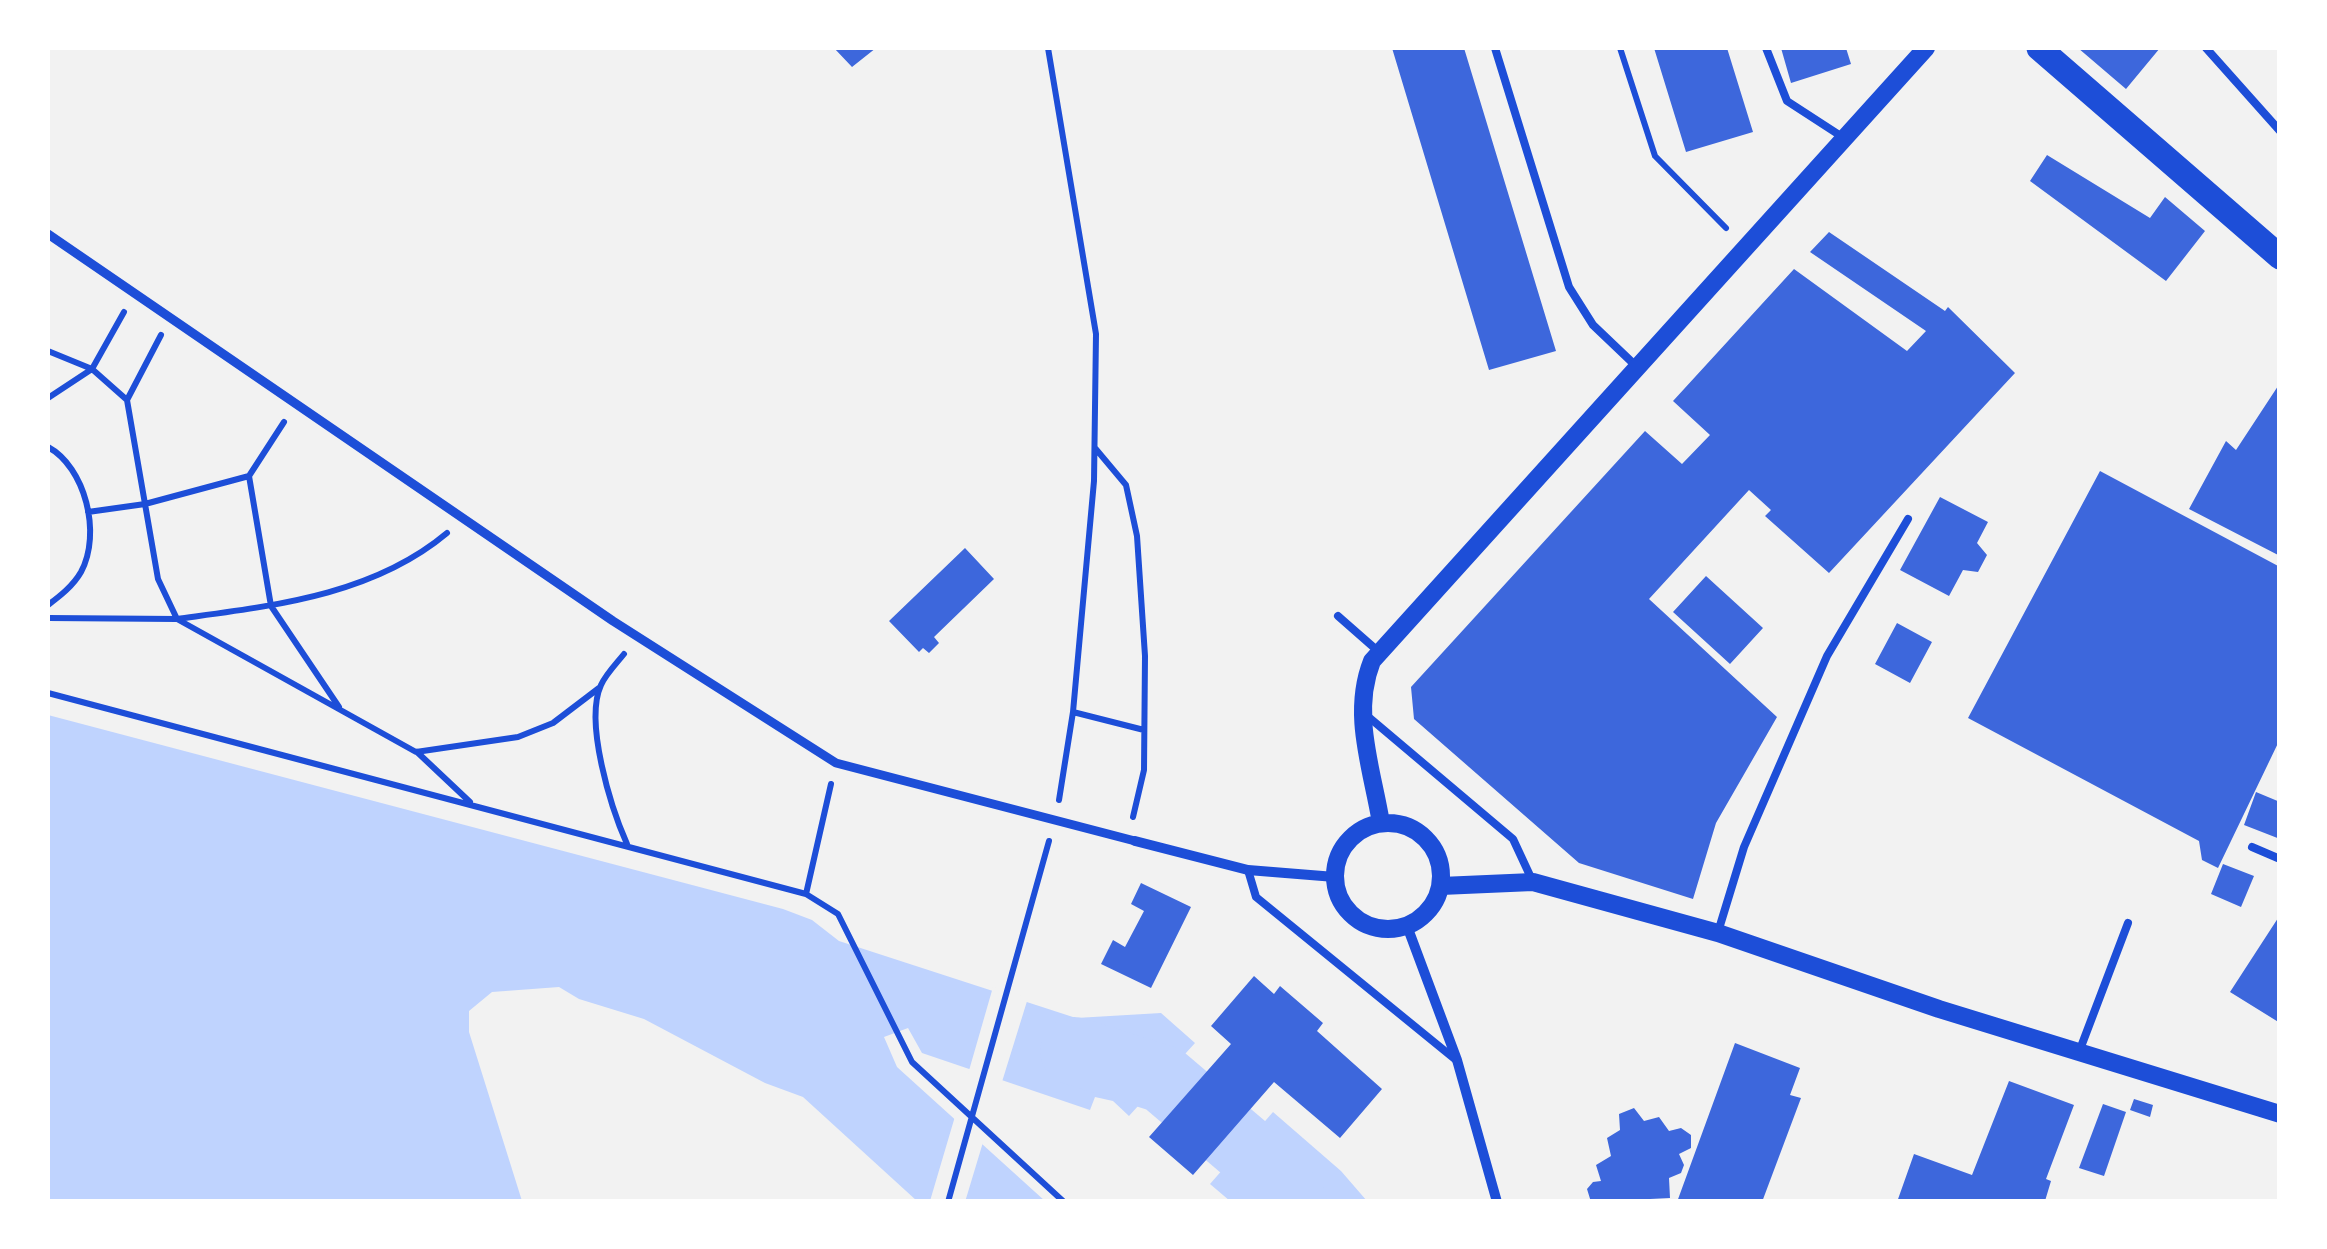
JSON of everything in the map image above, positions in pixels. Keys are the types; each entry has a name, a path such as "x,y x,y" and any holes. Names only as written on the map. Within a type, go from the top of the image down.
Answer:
{"main road":[{"path":"2038,48 2280,258"}],"street":[{"path":"1381,823 1360,710 1362,687 1378,652 1926,48"},
{"path":"48,234 636,636 836,764 1248,870 1335,876"},
{"path":"1381,823 1414,829 1437,853 1442,886 1423,918 1407,926 1373,928 1358,920 1346,909 1335,876 1343,847 1354,836 1381,823"},
{"path":"1442,886 1533,882 1718,933 2280,1114"},
{"path":"1407,926 1456,1060 1497,1202"}],"lane":[{"path":"1495,48 1570,287 1594,324 1636,366"},
{"path":"1766,48 1786,100 1844,138"},
{"path":"2206,48 2280,131"},
{"path":"1718,933 1744,848 1827,656 1908,519"},
{"path":"1338,616 1378,652"},
{"path":"1360,710 1513,839 1533,882"},
{"path":"2252,847 2280,859"},
{"path":"1248,870 1256,897 1456,1060"},
{"path":"2079,1052 2128,923"}],"path":[{"path":"1048,48 1096,334 1094,448 1066,772"},
{"path":"1620,48 1655,156 1746,246"},
{"path":"48,398 92,369 114,326 136,295"},
{"path":"171,319 127,400 158,579 177,619 416,752 472,804"},
{"path":"48,351 92,369 127,400"},
{"path":"296,404 250,476 271,606 342,710"},
{"path":"48,447 63,456 79,479 88,512 82,570 65,592 48,605"},
{"path":"1094,448 1126,484 1137,536 1144,770 1131,839"},
{"path":"88,512 145,504 250,476"},
{"path":"48,618 177,619 271,606 352,586 394,570 464,520"},
{"path":"416,752 518,737 552,723 600,688 636,636"},
{"path":"600,688 598,732 603,770 627,845"},
{"path":"48,693 806,894 838,914 912,1062 1064,1202"},
{"path":"1073,712 1144,730"},
{"path":"806,894 836,764"},
{"path":"948,1202 1043,867"}],"water":[{"path":"48,715 783,909 812,920 839,941 1076,1018 1161,1013 1195,1043 1129,1116 1113,1101 1095,1097 1090,1110 922,1053 908,1028 884,1037 897,1067 1045,1201 917,1201 803,1097 765,1083 644,1019 579,999 559,987 492,992 469,1011 469,1032 522,1201 48,1201"},
{"path":"1273,1112 1341,1171 1367,1201 1230,1201 1210,1184"}],"pier":[{"path":"993,987 1028,998 1001,1085 968,1074"},
{"path":"956,1113 984,1139 965,1202 930,1201"}],"building":[{"path":"834,48 876,48 852,67"},
{"path":"1392,48 1464,48 1556,351 1489,370"},
{"path":"1654,48 1727,48 1753,132 1686,152"},
{"path":"1781,48 1846,48 1851,64 1791,83"},
{"path":"2078,48 2160,48 2126,89"},
{"path":"2047,155 2150,218 2165,197 2205,231 2166,281 2030,181"},
{"path":"1829,232 1945,311 1948,307 2015,373 1829,573 1765,516 1771,510 1749,490 1649,599 1777,717 1716,823 1693,899 1579,863 1414,719 1411,687 1645,431 1682,464 1710,435 1673,401 1794,269 1907,351 1926,331 1810,252"},
{"path":"2280,383 2280,556 2189,509 2226,441 2236,450"},
{"path":"2100,471 2280,567 2280,739 2218,868 2202,860 2199,841 1968,718"},
{"path":"1940,497 1988,522 1977,543 1987,555 1978,572 1963,570 1949,596 1900,570"},
{"path":"965,548 994,579 934,637 939,643 929,653 923,648 919,652 889,621"},
{"path":"1706,576 1763,628 1730,664 1673,612"},
{"path":"1897,623 1932,642 1910,683 1875,664"},
{"path":"2256,792 2280,802 2280,839 2244,825"},
{"path":"2223,864 2254,876 2241,907 2211,894"},
{"path":"1141,883 1191,907 1151,988 1101,964 1113,940 1125,947 1144,911 1131,904"},
{"path":"2280,915 2280,1023 2230,992"},
{"path":"1254,976 1274,994 1280,986 1323,1023 1317,1031 1382,1089 1340,1138 1274,1082 1193,1175 1149,1137 1231,1044 1211,1026"},
{"path":"1735,1043 1800,1068 1790,1095 1801,1098 1762,1202 1677,1202"},
{"path":"2009,1081 2074,1105 2046,1179 2051,1181 2045,1201 1897,1202 1914,1154 1972,1175"},
{"path":"2134,1099 2153,1105 2150,1117 2130,1110"},
{"path":"2103,1104 2126,1112 2104,1176 2079,1168"},
{"path":"1634,1108 1644,1121 1659,1117 1669,1131 1681,1128 1691,1135 1691,1148 1679,1154 1684,1165 1681,1173 1669,1178 1670,1198 1591,1202 1587,1189 1593,1182 1601,1181 1596,1165 1611,1156 1607,1138 1620,1130 1619,1114"}],"waterway":[{"path":"1074,1051 1163,1079 1243,1147 1293,1202"}]}
